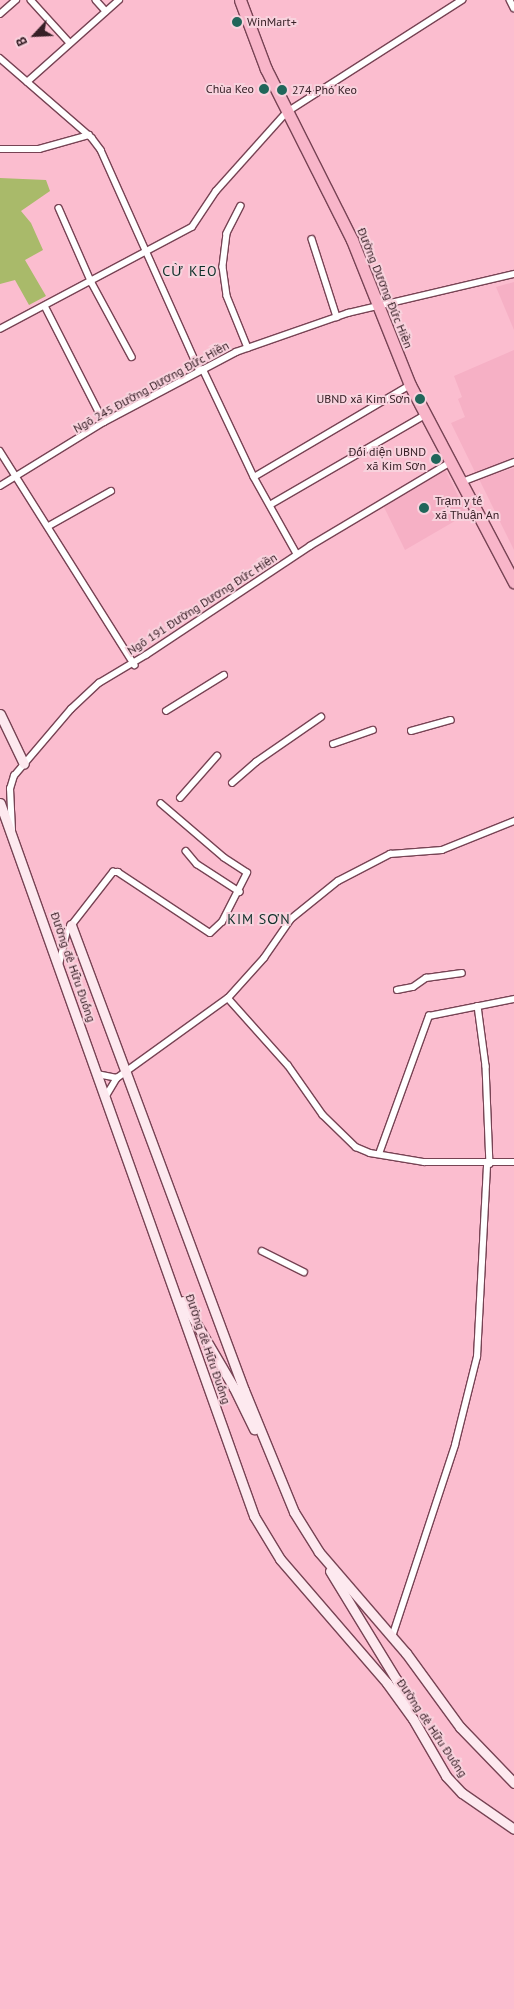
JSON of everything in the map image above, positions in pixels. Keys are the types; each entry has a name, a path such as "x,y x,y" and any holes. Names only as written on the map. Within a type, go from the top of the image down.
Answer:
{"highway":[{"name":"Đường Dương Đức Hiền","path":"240,0 266,69 352,240 410,385 514,582"}],"main road":[{"path":"0,714 24,764"},
{"name":"Đường đê Hữu Đuống","path":"0,803 174,1286 254,1516 266,1540 359,1649 414,1719 446,1776 462,1793 514,1829"},
{"path":"71,925 244,1390 294,1512"},
{"path":"174,1286 234,1388 294,1512 396,1679 414,1719"},
{"path":"319,1552 392,1637 460,1727 514,1783"}],"street":[{"path":"0,14 16,0"},
{"path":"31,0 70,43"},
{"path":"96,0 106,12"},
{"path":"27,82 120,0"},
{"path":"0,329 92,282 195,225 216,191 287,112 462,0"},
{"path":"510,0 514,8"},
{"path":"0,58 89,135 117,180 146,251 170,298 202,370 254,477 297,554"},
{"path":"0,149 39,150 89,135"},
{"path":"241,206 227,234 223,267 227,296 248,348"},
{"path":"59,208 92,282 132,357"},
{"path":"312,239 337,317"},
{"name":"Ngõ 245 Đường Dương Đức Hiền","path":"0,486 104,422 248,348 337,317 514,274"},
{"path":"45,306 104,422"},
{"path":"254,477 410,385"},
{"path":"270,505 425,414"},
{"path":"0,451 15,478 49,526 134,663"},
{"name":"Ngõ 191 Đường Dương Đức Hiền","path":"12,835 11,786 24,764 71,708 99,683 134,663 297,554 451,462"},
{"path":"462,482 514,462"},
{"path":"49,526 111,491"},
{"path":"166,711 224,675"},
{"path":"232,783 256,762 321,717"},
{"path":"410,732 451,720"},
{"path":"333,744 374,730"},
{"path":"180,798 216,756"},
{"path":"59,964 71,925 112,872 118,872 210,933 222,922 240,892 247,873 224,858 161,804"},
{"path":"106,1096 117,1078 228,998 264,958 291,919 338,881 390,854 442,850 514,822"},
{"path":"186,851 197,864 240,892"},
{"path":"397,990 412,987 426,978 462,973"},
{"path":"228,998 288,1065 308,1096 344,1138 356,1147 379,1154 424,1162 488,1164 514,1162"},
{"path":"379,1154 429,1016 514,999"},
{"path":"392,1637 455,1445 477,1357 488,1164 486,1066 478,1006"},
{"path":"97,1074 117,1078"},
{"path":"262,1251 304,1272"}],"shaded area":[{"path":"514,282 514,330 496,287"},
{"path":"514,350 514,459 475,472 451,423 465,417 458,399 462,397 454,376"},
{"name":"Trạm y tế xã Thuận An","path":"443,465 467,514 405,550 381,501"},
{"path":"514,468 514,550 479,479"}],"green space":[{"path":"0,178 46,180 50,191 21,211 31,223 43,250 25,260 46,296 29,305 15,280 0,284"}],"place":[{"name":"WinMart+","path":"237,22"},
{"name":"Chùa Keo","path":"264,89"},
{"name":"274 Phó Keo","path":"282,90"},
{"name":"UBND xã Kim Sơn","path":"420,399"},
{"name":"Đối diện UBND xã Kim Sơn","path":"436,459"},
{"name":"Trạm y tế xã Thuận An","path":"424,508"}],"district":[{"name":"CỪ KEO","path":"190,271"},
{"name":"KIM SƠN","path":"259,919"}]}
